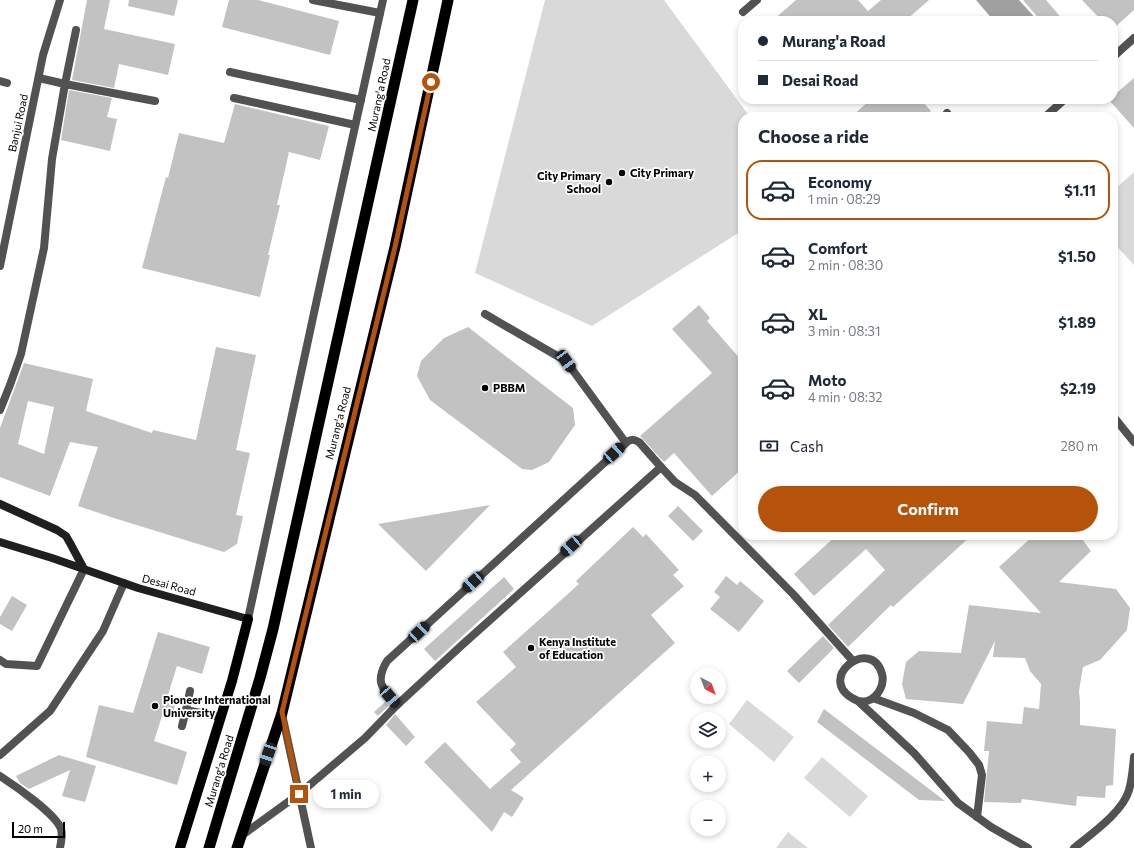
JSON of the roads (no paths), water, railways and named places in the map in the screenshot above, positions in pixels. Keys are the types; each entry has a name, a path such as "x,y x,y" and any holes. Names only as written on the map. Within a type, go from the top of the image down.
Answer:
{"highway":[{"name":"Murang'a Road","path":"210,848 273,629 413,0"},
{"name":"Murang'a Road","path":"237,848 282,712 395,247 448,0"}],"main road":[{"path":"0,504 58,530 66,536 84,569"},
{"name":"Desai Road","path":"0,542 138,588 248,619"},
{"name":"Murang'a Road","path":"180,848 232,681 248,619"}],"street":[{"name":"Banjui Road","path":"0,266 2,242 43,55 60,0"},
{"path":"313,0 380,13"},
{"name":"Murang'a Road","path":"248,619 383,0"},
{"path":"743,12 757,0"},
{"path":"0,410 21,354 44,248 52,158 76,30"},
{"path":"1118,52 1134,38"},
{"path":"230,72 361,100"},
{"path":"39,78 155,101"},
{"path":"234,98 355,125"},
{"path":"1051,112 1059,104"},
{"path":"485,314 566,361 626,442"},
{"path":"1118,422 1134,442"},
{"path":"397,706 383,689 380,679 381,671 387,661 626,442 630,440 639,442 675,482 695,495 738,538"},
{"path":"241,836 299,794 366,738 397,706 535,579 661,467"},
{"path":"740,540 794,594 853,661"},
{"path":"0,660 6,664 37,666 84,569"},
{"path":"0,755 50,711 103,631 124,583"},
{"path":"868,659 876,662 881,670 883,678 882,684 873,698 866,701 852,699 841,687 841,674 843,670 853,661 868,659"},
{"path":"182,726 190,691"},
{"path":"873,698 914,713 948,730 969,752 979,765 982,775 978,817"},
{"path":"858,701 914,753 958,803 991,827 1028,848"},
{"path":"186,710 220,717"},
{"path":"282,712 311,848"},
{"path":"1074,848 1103,824 1119,808 1129,792 1134,757"},
{"path":"0,776 24,792 52,817 60,828 62,837 60,848"}],"place":[{"name":"City Primary","path":"622,173"},
{"name":"City Primary School","path":"609,182"},
{"name":"PBBM","path":"485,388"},
{"name":"Kenya Institute of Education","path":"531,648"},
{"name":"Pioneer International University","path":"155,706"}]}
